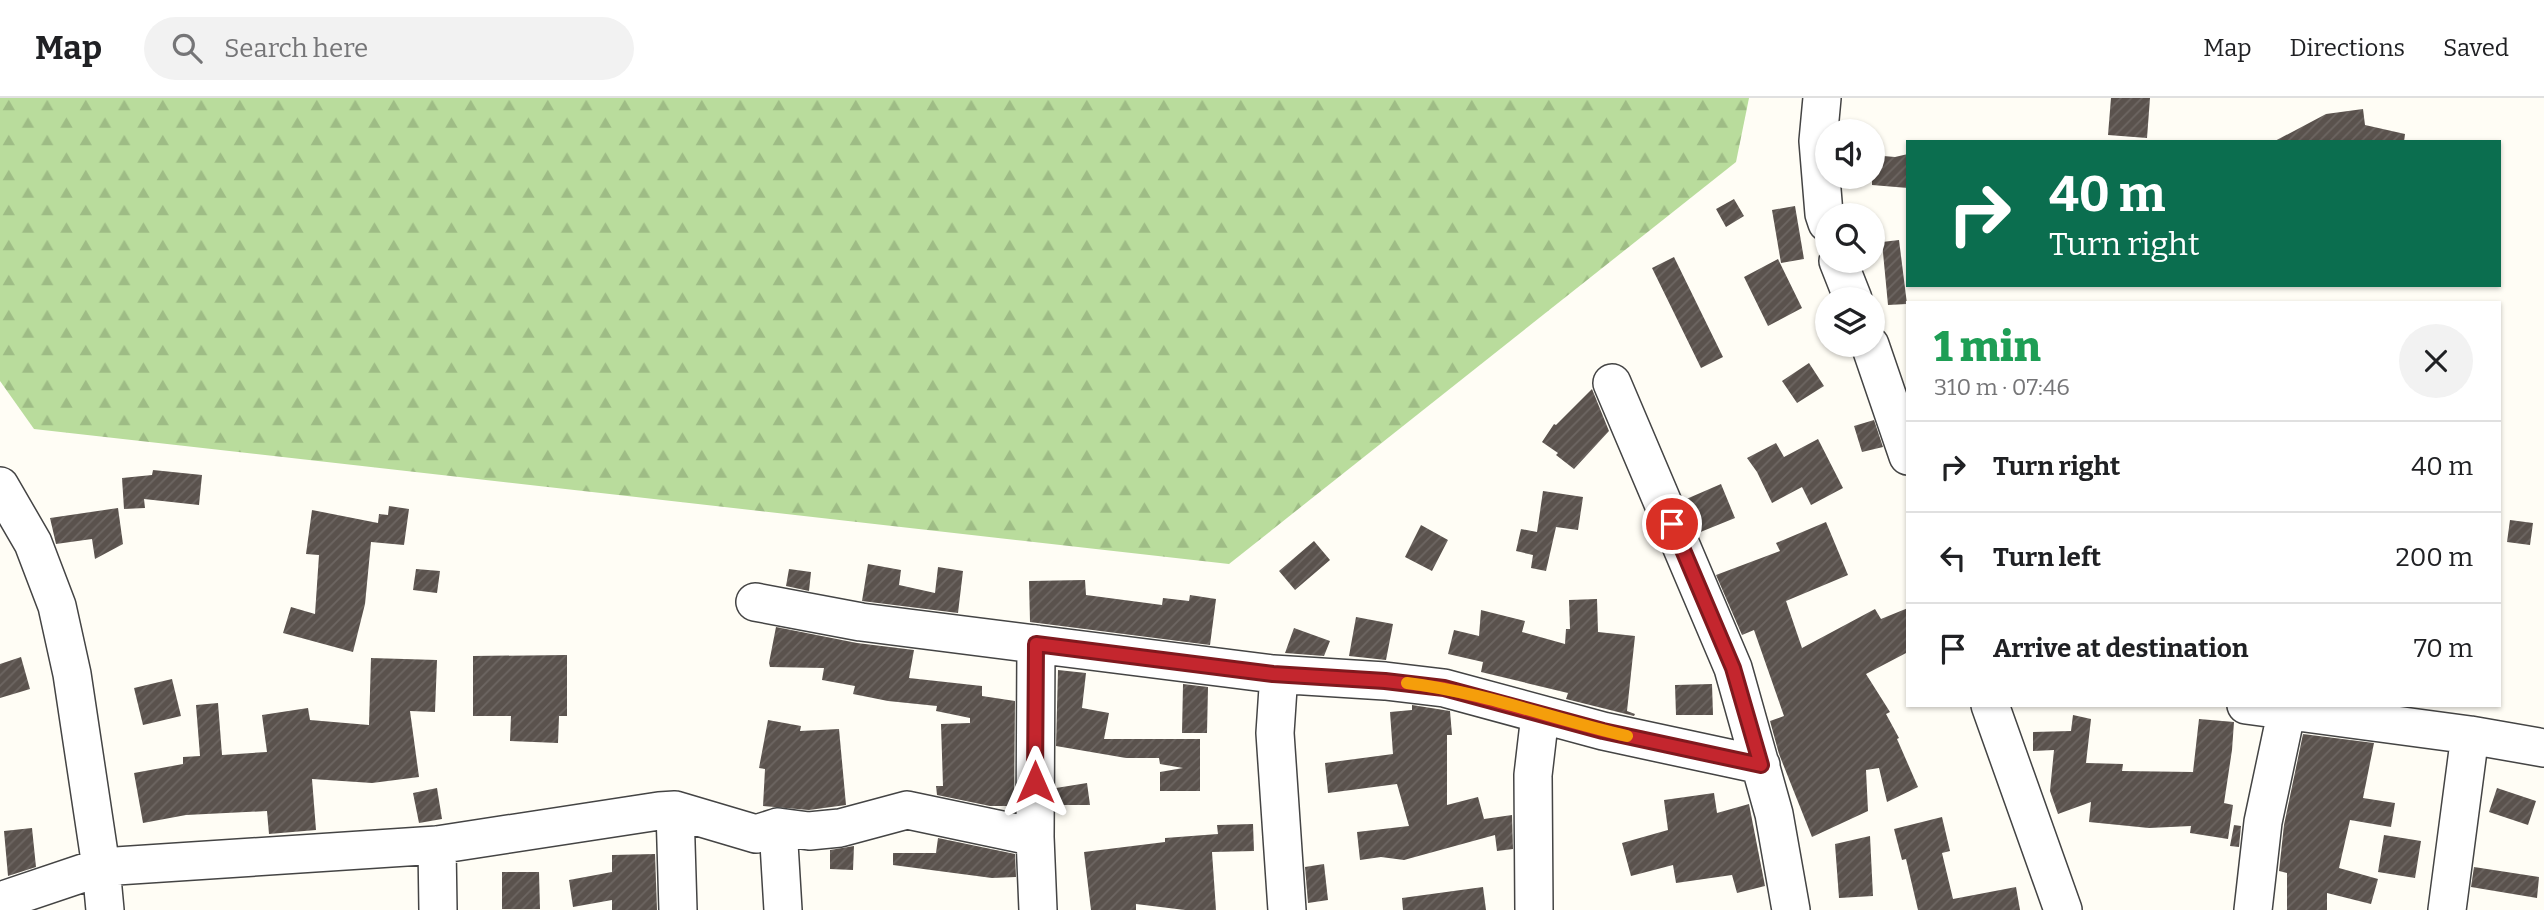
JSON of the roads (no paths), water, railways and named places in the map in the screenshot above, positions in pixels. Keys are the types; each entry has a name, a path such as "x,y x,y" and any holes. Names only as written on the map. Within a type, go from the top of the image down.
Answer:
{"street":[{"path":"1822,98 1818,141 1823,203"},
{"path":"1874,357 1906,450"},
{"path":"1612,383 1733,668 1774,814 1790,910"},
{"path":"2,494 33,543 57,606 72,674 105,910"},
{"path":"755,602 861,622 1273,674 1385,681 1444,688 1492,699 1540,715 1761,765"},
{"path":"1036,644 1035,838 1038,910"},
{"path":"1273,674 1278,688 1275,733 1287,910"},
{"path":"1991,707 2063,910"},
{"path":"2266,707 2544,748"},
{"path":"2253,910 2263,822 2287,709"},
{"path":"1534,910 1533,775 1540,715"},
{"path":"2447,910 2470,735"},
{"path":"0,901 101,867 437,845 675,810 755,834 778,827 809,831 840,828 907,810 1035,838"},
{"path":"675,810 678,910"},
{"path":"778,827 783,910"},
{"path":"437,845 438,910"}]}
